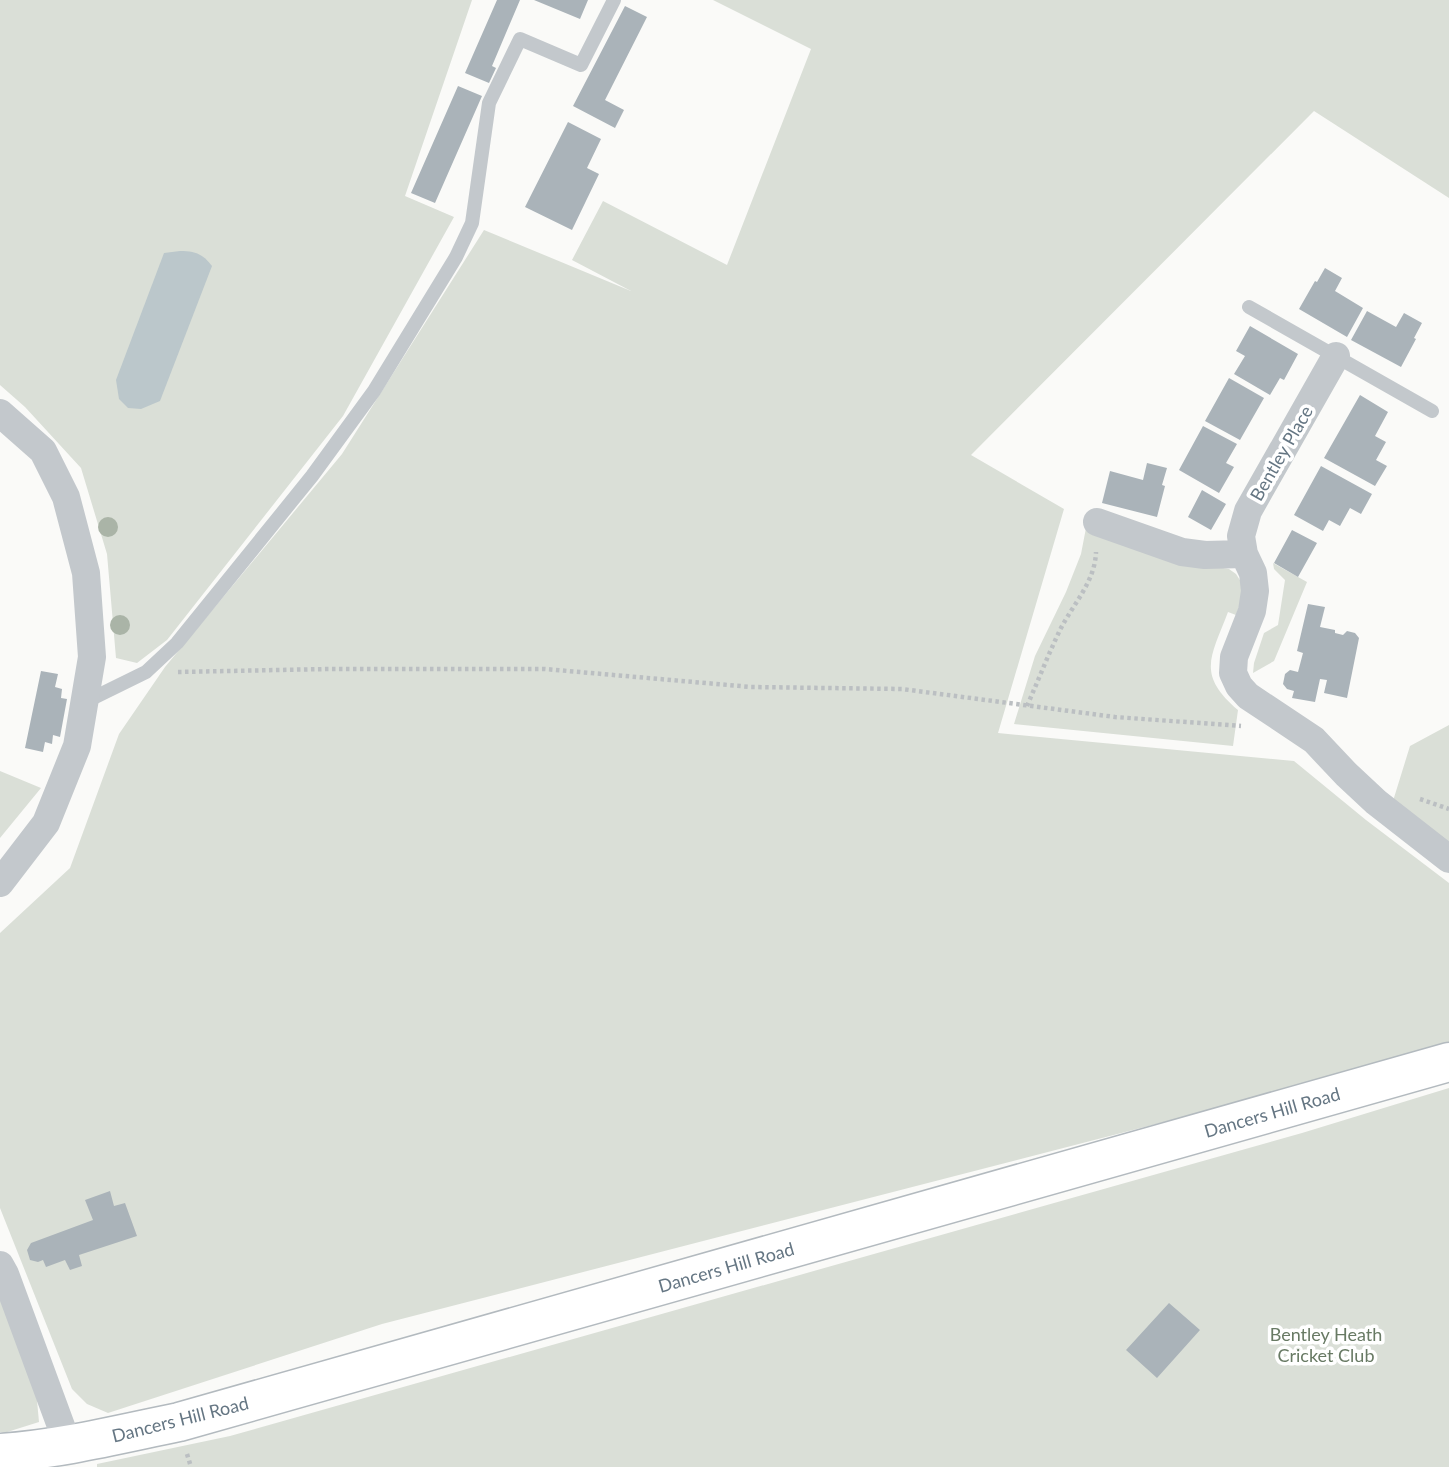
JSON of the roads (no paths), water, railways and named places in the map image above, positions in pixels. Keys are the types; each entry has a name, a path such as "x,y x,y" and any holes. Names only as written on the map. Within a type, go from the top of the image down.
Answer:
{"street":[{"name":"Bentley Place","path":"1336,356 1248,511 1241,536 1244,554 1253,573 1255,591 1252,611 1234,657 1233,673 1238,686 1248,696 1314,740 1376,802 1449,859"},
{"path":"0,413 43,451 66,497 86,573 92,657 77,746 46,823 0,883"},
{"path":"1097,522 1182,552 1205,555 1244,554"},
{"name":"Dancers Hill Road","path":"0,1454 69,1450 193,1418 1449,1062"},
{"path":"0,1265 69,1450"}],"lane":[{"path":"85,702 146,673 177,643 312,476 374,391 456,257 472,223 489,103 520,38 581,65 614,0"},
{"path":"1249,307 1432,411"}],"park label":[{"name":"Bentley Heath Cricket Club","path":"1326,1344"}]}
